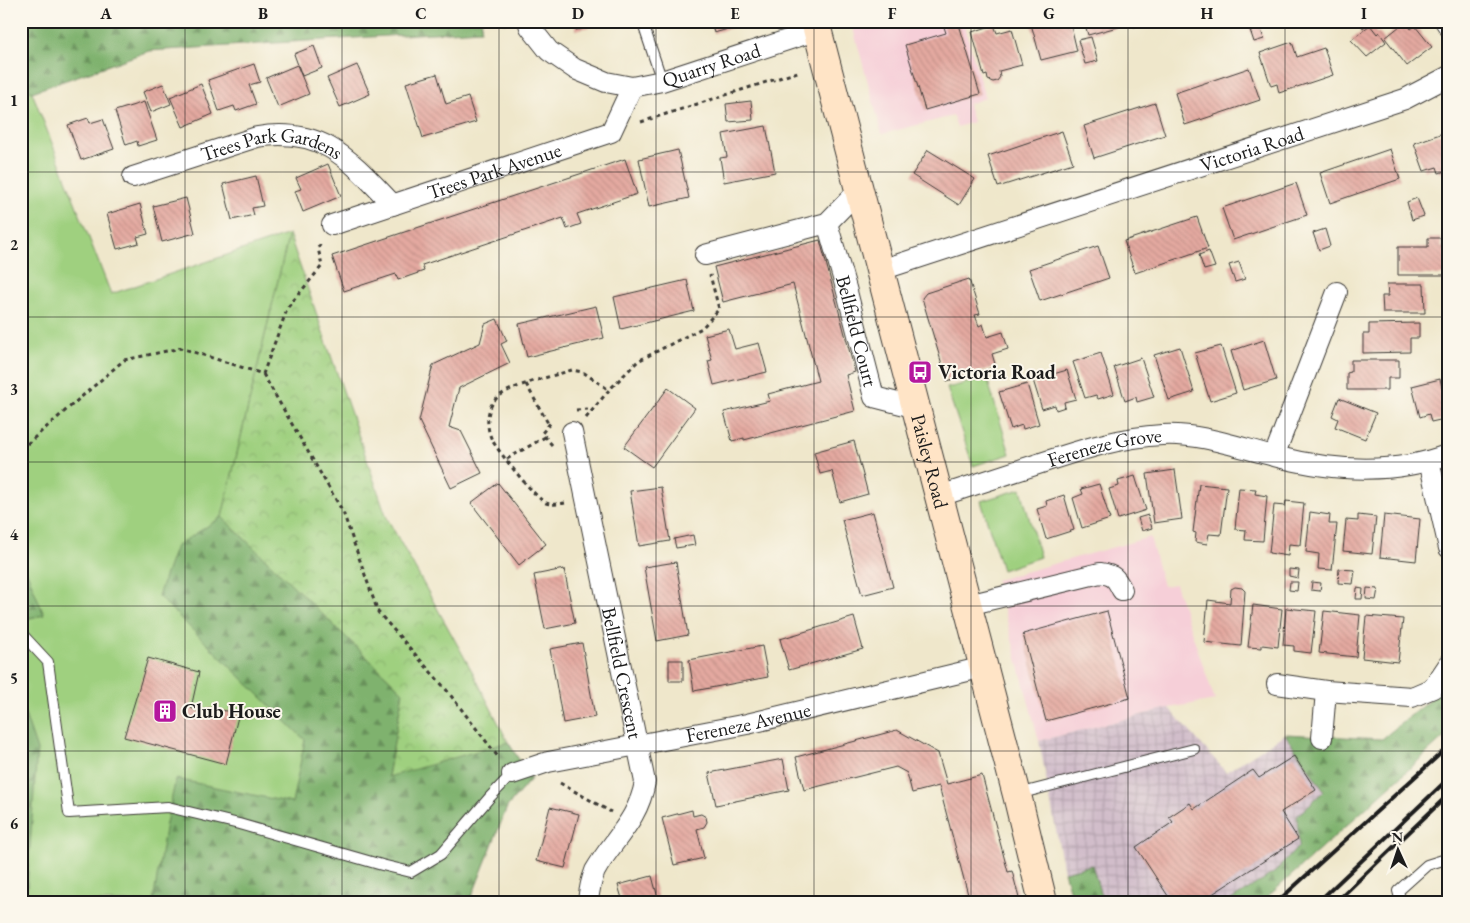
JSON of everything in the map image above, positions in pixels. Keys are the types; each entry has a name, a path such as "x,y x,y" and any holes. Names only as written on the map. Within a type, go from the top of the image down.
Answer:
{"main road":[{"name":"Paisley Road","path":"817,26 1018,795 1044,902"}],"street":[{"path":"1445,21 1449,27"},
{"path":"529,24 549,51 575,69 606,82 632,87 611,132"},
{"name":"Quarry Road","path":"632,87 662,81 817,26"},
{"name":"Victoria Road","path":"881,270 1405,99 1449,76"},
{"name":"Trees Park Avenue","path":"332,225 611,132"},
{"name":"Trees Park Gardens","path":"133,177 257,137 277,134 290,135 321,143 339,153 353,164 393,205"},
{"path":"705,255 827,223 860,189"},
{"name":"Bellfield Court","path":"827,223 874,398 917,408"},
{"path":"1274,456 1337,292"},
{"name":"Bellfield Crescent","path":"572,432 645,782 642,799 629,823 595,872 588,902"},
{"name":"Fereneze Grove","path":"940,496 1119,440 1163,435 1204,438 1274,456 1334,468 1381,469 1430,461 1449,454"},
{"path":"1430,461 1449,548"},
{"path":"968,605 1100,573 1116,578 1122,590"},
{"path":"1276,684 1412,697 1433,688 1449,664"},
{"name":"Fereneze Avenue","path":"512,774 544,763 747,724 984,667"},
{"path":"1322,738 1326,690"}],"lane":[{"path":"642,21 662,81"},
{"path":"21,633 48,662 69,813 168,807 239,824 411,872 441,854 512,774"},
{"path":"1018,795 1194,748"},
{"path":"1402,902 1398,891 1427,865 1449,858"}],"path":[{"path":"470,21 529,24"},
{"path":"611,132 828,63"},
{"path":"263,374 288,307 322,266 318,248 332,225"},
{"path":"572,432 638,361 702,328 719,309 705,255"},
{"path":"27,444 124,360 180,348 263,374 342,512 378,612 445,688 512,774"},
{"path":"585,497 556,504 545,503 535,496 492,440 488,425 489,413 494,400 506,391 572,370 583,372 609,390"},
{"path":"526,384 549,425"},
{"path":"507,460 545,437"},
{"path":"544,763 550,777 629,823"}],"shaded area":[{"path":"851,21 963,21 985,98 968,104 973,122 957,127 953,116 882,134"},
{"path":"1150,537 1163,586 1175,584 1215,700 1169,708 1039,741 996,580"},
{"path":"1169,708 1226,772 1285,734 1324,791 1297,816 1299,846 1275,872 1228,902 1103,902 1092,865 1064,872 1039,741"}],"green space":[{"path":"21,21 482,21 481,30 149,51 32,92 21,86"},
{"path":"21,86 32,92 111,294 289,234 222,517 403,692 388,776 508,742 531,779 507,807 472,896 451,902 21,902"},
{"path":"289,234 387,518 472,671 508,742 388,777 403,692 222,517"},
{"path":"987,378 1010,454 973,466 947,388"},
{"path":"1021,489 1040,557 1002,570 981,501"},
{"path":"222,517 403,692 388,776 508,742 531,779 507,807 472,896 451,902 153,902 166,823 176,779 292,803 305,740 158,596 176,546"},
{"path":"21,557 44,615 25,619 21,612"},
{"path":"1449,684 1449,733 1262,902 1228,902 1275,872 1299,846 1297,816 1324,791 1285,734 1382,739"},
{"path":"21,703 37,750 26,902 21,902"},
{"path":"1092,865 1103,902 1073,902 1064,872"}],"building":[{"path":"574,21 597,21 598,25 576,30"},
{"path":"711,21 739,22 734,23 735,27 714,33"},
{"path":"958,21 980,94 925,110 905,45 946,33 943,24"},
{"path":"1040,21 1070,21 1077,51 1041,60 1031,24"},
{"path":"1084,21 1124,21 1125,25 1088,35"},
{"path":"1133,21 1152,21 1153,22 1134,27"},
{"path":"1247,21 1258,21 1264,39 1254,42"},
{"path":"1358,21 1379,21 1372,26 1369,23 1363,28"},
{"path":"1405,22 1411,29 1415,26 1432,47 1407,66 1385,38"},
{"path":"994,25 997,33 1012,29 1022,65 999,71 1000,77 997,81 993,82 988,80 987,75 984,76 972,32"},
{"path":"1370,25 1377,34 1379,32 1386,42 1367,57 1351,40"},
{"path":"1091,37 1098,61 1085,64 1078,40"},
{"path":"1292,42 1297,57 1324,48 1333,75 1279,93 1277,84 1271,86 1260,53"},
{"path":"314,46 322,68 302,76 294,54"},
{"path":"254,64 260,82 249,85 256,104 236,111 234,106 219,111 208,80"},
{"path":"297,65 309,94 278,107 266,78"},
{"path":"357,65 370,94 340,107 327,78"},
{"path":"1249,68 1260,100 1185,125 1175,93"},
{"path":"437,74 446,104 468,97 476,122 423,138 406,83"},
{"path":"163,84 171,104 151,112 143,92"},
{"path":"201,84 213,114 183,127 170,97"},
{"path":"751,101 753,120 728,122 726,104"},
{"path":"144,102 157,140 138,146 137,141 126,145 115,111"},
{"path":"1155,103 1165,135 1094,158 1084,126"},
{"path":"88,118 90,123 103,119 114,149 81,160 68,125"},
{"path":"766,126 775,172 724,182 720,158 727,157 723,134"},
{"path":"1062,131 1073,163 998,187 988,156"},
{"path":"1449,131 1449,170 1439,173 1437,167 1424,171 1414,143"},
{"path":"1390,149 1400,179 1330,203 1320,173"},
{"path":"678,150 689,198 649,207 639,159"},
{"path":"928,150 975,179 959,205 912,175"},
{"path":"625,159 637,194 577,214 581,224 567,229 563,218 422,265 424,271 398,280 396,274 344,291 332,256"},
{"path":"328,164 341,196 303,212 295,191 301,189 296,178"},
{"path":"256,176 263,206 252,208 254,215 232,220 223,184"},
{"path":"1296,183 1307,215 1233,240 1222,208"},
{"path":"186,198 195,233 162,242 153,206"},
{"path":"1417,198 1424,216 1412,220 1407,202"},
{"path":"140,204 148,234 137,237 139,243 117,249 107,214"},
{"path":"1197,217 1208,248 1135,273 1124,241"},
{"path":"1325,229 1330,246 1319,250 1313,233"},
{"path":"1428,238 1441,238 1441,247 1448,247 1448,275 1398,275 1398,247 1428,247"},
{"path":"820,240 855,372 846,375 855,411 744,440 744,438 732,441 724,412 770,401 768,394 818,381 793,284 723,302 714,267"},
{"path":"1098,246 1109,278 1040,301 1029,269"},
{"path":"1209,251 1215,267 1204,270 1199,255"},
{"path":"1239,262 1245,279 1235,282 1229,265"},
{"path":"969,279 980,314 975,315 979,326 983,324 987,337 1003,332 1008,349 992,354 996,367 947,381 922,298 926,293"},
{"path":"687,280 694,311 621,329 614,297"},
{"path":"1387,284 1424,284 1425,313 1383,313 1382,296 1388,296"},
{"path":"596,306 604,338 527,357 519,324"},
{"path":"497,319 507,341 501,344 510,363 459,388 449,427 461,431 482,473 451,488 419,421 433,365 480,343 485,324"},
{"path":"1419,323 1419,338 1410,338 1410,352 1363,353 1363,334 1369,334 1369,324"},
{"path":"729,329 735,349 759,343 767,372 714,385 708,361 712,360 705,335"},
{"path":"1264,340 1276,380 1243,390 1231,351"},
{"path":"1221,346 1236,393 1210,401 1195,353"},
{"path":"1180,347 1194,392 1169,400 1154,355"},
{"path":"1101,353 1114,394 1098,399 1096,395 1085,398 1073,362"},
{"path":"1141,358 1154,397 1137,402 1136,397 1125,401 1114,367"},
{"path":"1351,360 1399,360 1399,378 1388,378 1388,390 1347,390 1347,373 1351,372"},
{"path":"1067,370 1076,399 1064,402 1065,407 1056,410 1055,405 1042,409 1033,380"},
{"path":"1440,379 1449,418 1431,422 1429,414 1420,417 1412,386"},
{"path":"1027,384 1039,424 1023,429 1022,425 1011,429 999,392"},
{"path":"668,388 695,408 652,467 624,447"},
{"path":"1339,398 1376,413 1365,439 1335,427 1338,419 1332,416"},
{"path":"854,441 868,494 840,502 832,471 820,474 814,452"},
{"path":"1175,470 1182,519 1154,523 1147,474"},
{"path":"1135,476 1146,510 1118,519 1109,489 1119,486 1118,481"},
{"path":"498,483 546,544 519,565 471,503"},
{"path":"1099,484 1110,519 1082,528 1073,498 1083,494 1081,489"},
{"path":"1199,484 1227,487 1221,535 1209,534 1207,544 1195,542 1196,533 1193,532"},
{"path":"661,487 670,541 639,546 630,491"},
{"path":"1239,488 1256,489 1255,494 1267,496 1263,541 1245,540 1246,530 1235,529"},
{"path":"1064,495 1074,530 1046,539 1037,509 1047,506 1046,501"},
{"path":"1286,501 1304,503 1300,545 1289,544 1288,556 1269,553 1274,505 1285,506"},
{"path":"873,512 893,587 862,595 842,520"},
{"path":"1310,512 1330,515 1329,524 1337,524 1332,570 1318,569 1319,554 1306,552"},
{"path":"1148,515 1152,528 1142,531 1138,518"},
{"path":"1358,515 1376,517 1372,554 1343,551 1346,520 1358,521"},
{"path":"1384,515 1420,519 1416,561 1380,557"},
{"path":"693,535 695,545 676,548 674,539"},
{"path":"676,562 688,635 657,641 644,567"},
{"path":"564,569 575,623 545,629 534,575"},
{"path":"1289,569 1299,570 1298,578 1289,576"},
{"path":"1339,569 1355,570 1353,584 1338,583"},
{"path":"1290,582 1298,582 1297,591 1289,590"},
{"path":"1312,582 1321,583 1320,591 1311,590"},
{"path":"1235,587 1242,588 1245,591 1241,646 1204,642 1208,600 1230,603 1231,589"},
{"path":"1357,588 1363,589 1362,599 1356,599"},
{"path":"1367,588 1378,589 1376,600 1366,599"},
{"path":"1253,605 1282,609 1278,647 1262,645 1262,648 1248,647"},
{"path":"1286,608 1316,611 1311,653 1294,651 1294,646 1283,645"},
{"path":"1107,611 1130,698 1046,721 1023,634"},
{"path":"1324,611 1360,615 1356,657 1319,653"},
{"path":"1366,616 1403,619 1398,662 1362,658"},
{"path":"854,617 863,649 789,670 780,639"},
{"path":"582,643 595,717 563,723 550,649"},
{"path":"762,646 768,677 694,691 689,660"},
{"name":"Club House","path":"148,658 199,672 191,708 207,714 208,708 239,713 226,764 124,737"},
{"path":"669,660 683,660 683,681 669,681"},
{"path":"897,730 938,753 947,784 982,775 1008,872 1012,871 1020,902 970,902 939,786 912,793 907,773 896,767 804,790 796,757"},
{"path":"1294,756 1316,790 1281,812 1298,839 1200,902 1172,902 1136,847 1173,822 1169,817 1190,803 1194,809 1253,770 1259,778"},
{"path":"783,759 789,790 716,805 709,773"},
{"path":"550,807 579,814 565,868 536,861"},
{"path":"692,810 693,816 701,814 706,817 707,822 704,827 697,829 704,858 674,865 662,818"},
{"path":"652,876 659,902 623,902 618,885"}],"railway":[{"path":"1277,902 1449,746"},
{"path":"1318,902 1449,778"},
{"path":"1336,902 1449,794"}],"place":[{"name":"Victoria Road","path":"920,372"},
{"name":"Club House","path":"165,711"}]}
